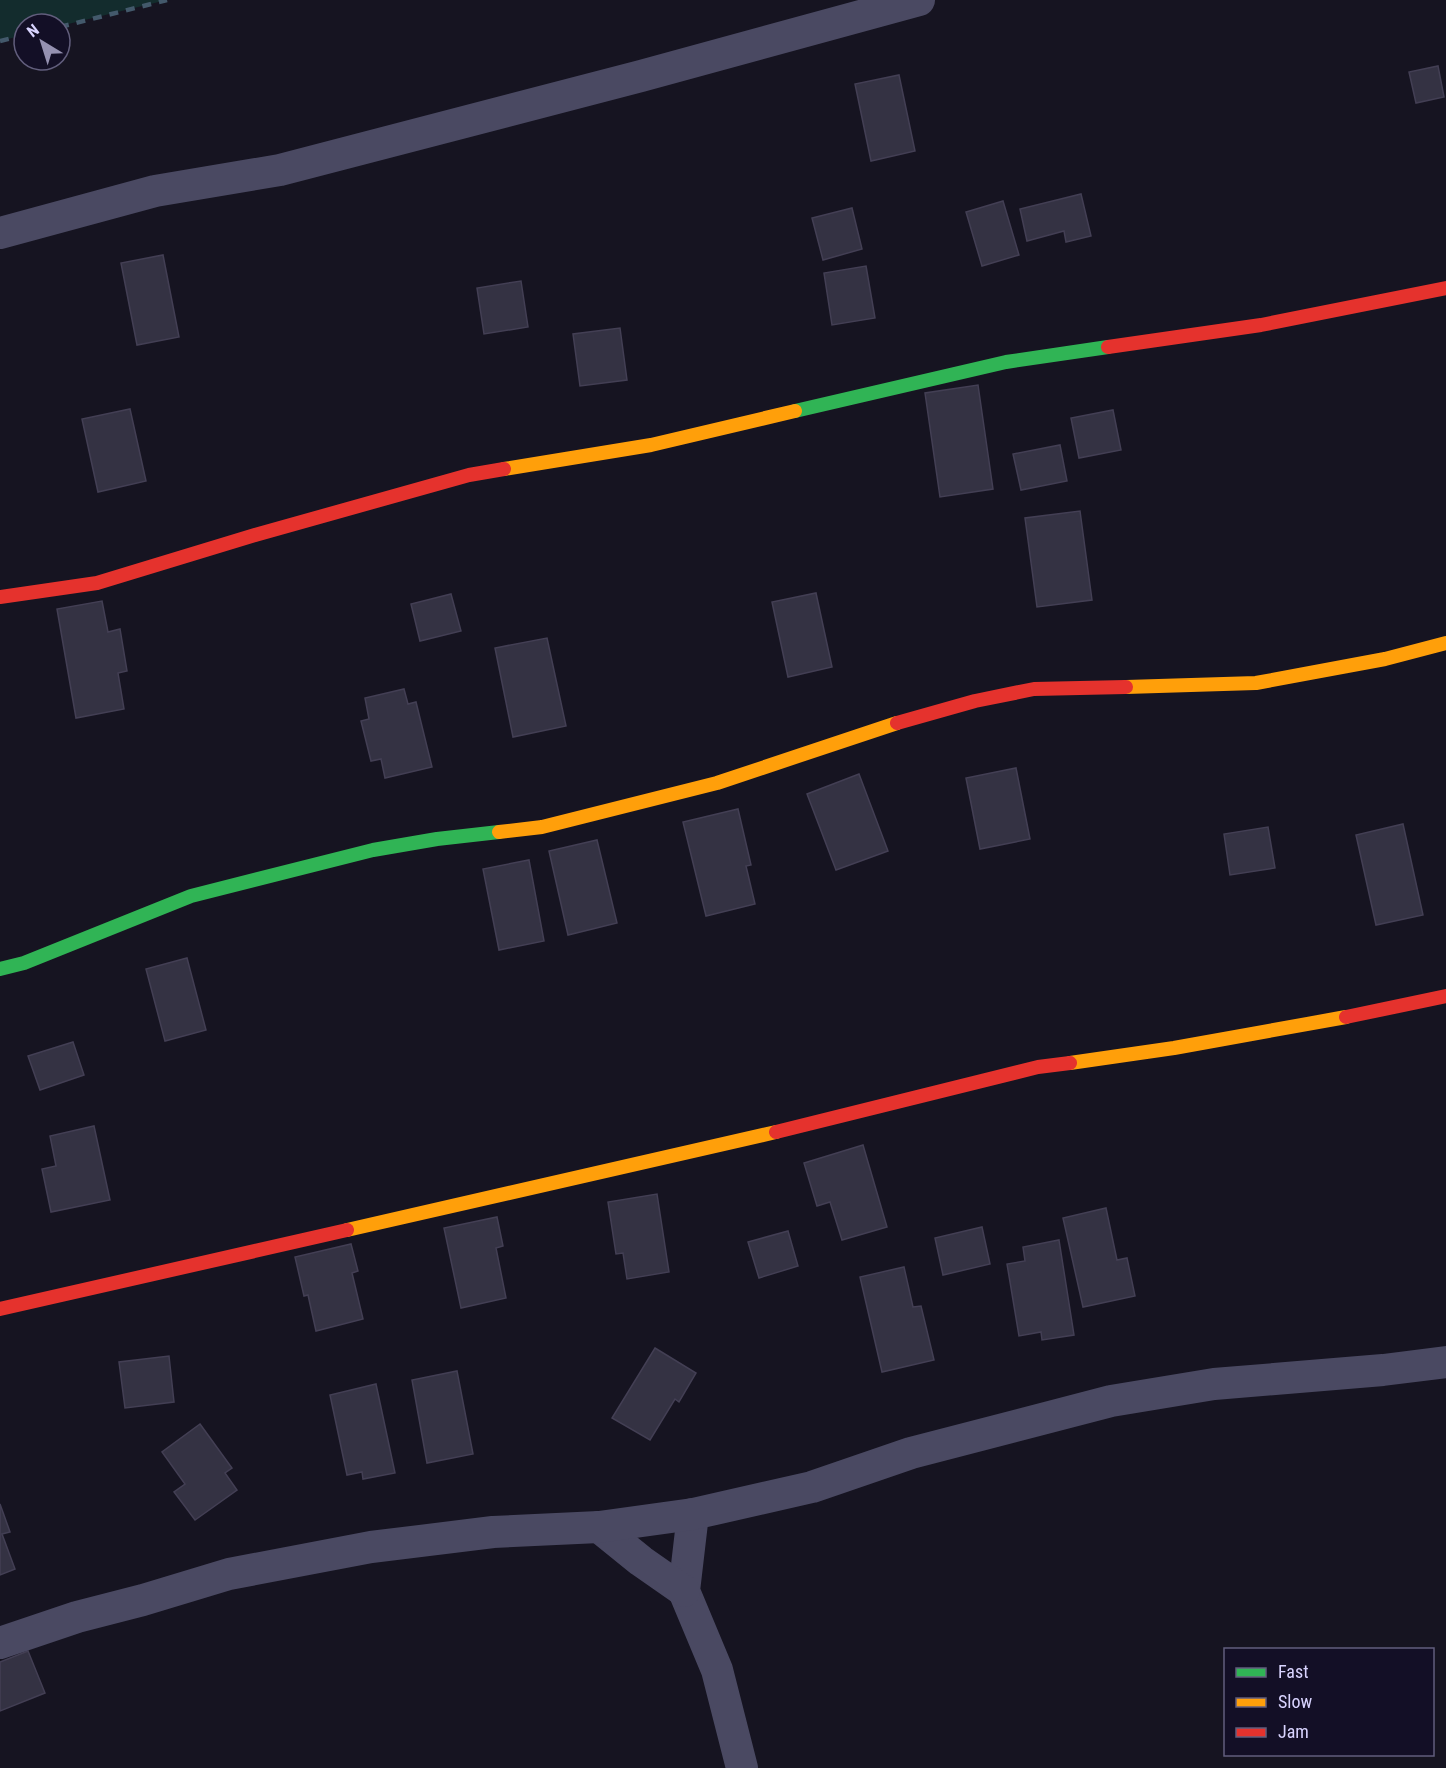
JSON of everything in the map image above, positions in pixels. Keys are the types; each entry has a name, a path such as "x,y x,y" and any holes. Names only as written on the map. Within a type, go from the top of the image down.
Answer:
{"street":[{"path":"0,233 155,191 291,167 630,79 919,0"},
{"path":"0,597 97,583 255,535 469,475 651,445 1006,362 1261,325 1446,288"},
{"path":"0,969 24,963 191,896 373,850 437,839 542,826 717,783 911,719 975,701 1034,688 1256,683 1385,659 1446,643"},
{"path":"0,1309 772,1133 1038,1067 1174,1048 1315,1023 1446,996"},
{"path":"0,1643 77,1617 229,1574 382,1546 493,1532 599,1527 693,1514 812,1487 911,1453 1111,1401 1214,1384 1383,1370 1446,1362"},
{"path":"693,1514 684,1591 717,1670 742,1768"},
{"path":"599,1527 641,1561 684,1591"}],"green space":[{"path":"0,0 167,0 72,23 72,12 12,12 12,38 0,41"}],"building":[{"path":"1438,66 1444,97 1416,103 1409,72"},
{"path":"899,75 915,151 871,161 855,84"},
{"path":"1081,194 1091,236 1066,242 1064,231 1027,241 1020,209"},
{"path":"1003,201 1019,255 982,266 966,212"},
{"path":"852,208 862,249 823,260 812,218"},
{"path":"163,255 179,337 137,345 121,263"},
{"path":"866,266 875,318 832,325 824,273"},
{"path":"521,281 528,327 484,334 477,288"},
{"path":"620,328 627,380 580,386 573,334"},
{"path":"978,385 993,489 940,497 925,393"},
{"path":"130,409 146,481 98,492 82,419"},
{"path":"1113,410 1121,450 1079,458 1071,418"},
{"path":"1060,445 1067,481 1021,490 1013,454"},
{"path":"1080,511 1092,600 1037,607 1025,518"},
{"path":"816,593 832,667 788,677 772,602"},
{"path":"451,594 461,631 420,641 411,604"},
{"path":"102,601 108,632 120,629 127,671 118,673 124,709 76,718 57,609"},
{"path":"547,638 566,726 513,737 495,648"},
{"path":"404,689 408,704 416,702 432,767 385,778 381,759 371,761 361,721 369,719 365,698"},
{"path":"1016,768 1030,839 980,849 966,778"},
{"path":"859,774 888,851 836,870 807,794"},
{"path":"738,809 751,865 746,866 755,904 706,916 683,822"},
{"path":"1403,824 1423,915 1376,925 1356,835"},
{"path":"1268,827 1275,868 1230,875 1224,834"},
{"path":"597,840 617,923 568,935 549,851"},
{"path":"529,860 544,941 499,950 483,869"},
{"path":"187,958 206,1030 165,1041 146,969"},
{"path":"73,1042 84,1075 40,1090 28,1056"},
{"path":"94,1126 110,1200 51,1212 42,1169 56,1166 50,1136"},
{"path":"863,1145 887,1227 842,1240 830,1202 817,1206 804,1163"},
{"path":"657,1194 669,1272 627,1279 623,1253 616,1254 608,1202"},
{"path":"1106,1208 1117,1260 1127,1258 1135,1296 1083,1307 1063,1218"},
{"path":"497,1217 503,1246 496,1248 506,1298 461,1308 444,1228"},
{"path":"982,1227 990,1264 943,1275 935,1238"},
{"path":"788,1231 798,1266 759,1278 748,1242"},
{"path":"1059,1240 1074,1335 1042,1340 1041,1332 1019,1336 1007,1264 1025,1261 1023,1247"},
{"path":"351,1244 358,1271 352,1273 363,1319 316,1331 308,1295 304,1296 295,1257"},
{"path":"904,1267 913,1307 921,1306 934,1360 882,1372 860,1277"},
{"path":"655,1348 696,1373 679,1402 675,1399 650,1440 612,1418"},
{"path":"169,1356 174,1402 125,1408 119,1362"},
{"path":"457,1371 473,1454 427,1463 412,1380"},
{"path":"376,1384 395,1473 363,1479 362,1472 347,1475 330,1395"},
{"path":"200,1424 232,1468 225,1473 237,1490 195,1520 174,1492 185,1484 162,1452"},
{"path":"0,1504 10,1532 2,1534 15,1569 0,1575"},
{"path":"28,1651 45,1693 0,1711 0,1662"}],"railway":[{"path":"72,24 167,0"},
{"path":"0,41 12,38"}],"traffic: fast":[{"path":"795,411 1006,362 1108,347"},
{"path":"0,969 24,963 191,896 373,850 437,839 499,832"}],"traffic: slow":[{"path":"504,469 651,445 795,411"},
{"path":"1126,687 1256,683 1385,659 1446,643"},
{"path":"499,832 542,827 717,783 897,723"},
{"path":"1070,1063 1174,1048 1346,1017"},
{"path":"347,1230 776,1132"}],"traffic: jam":[{"path":"1108,347 1261,325 1446,288"},
{"path":"0,597 97,583 255,535 469,475 504,469"},
{"path":"897,723 975,701 1034,689 1126,687"},
{"path":"1346,1017 1446,996"},
{"path":"776,1132 1038,1067 1070,1063"},
{"path":"0,1309 347,1230"}]}
